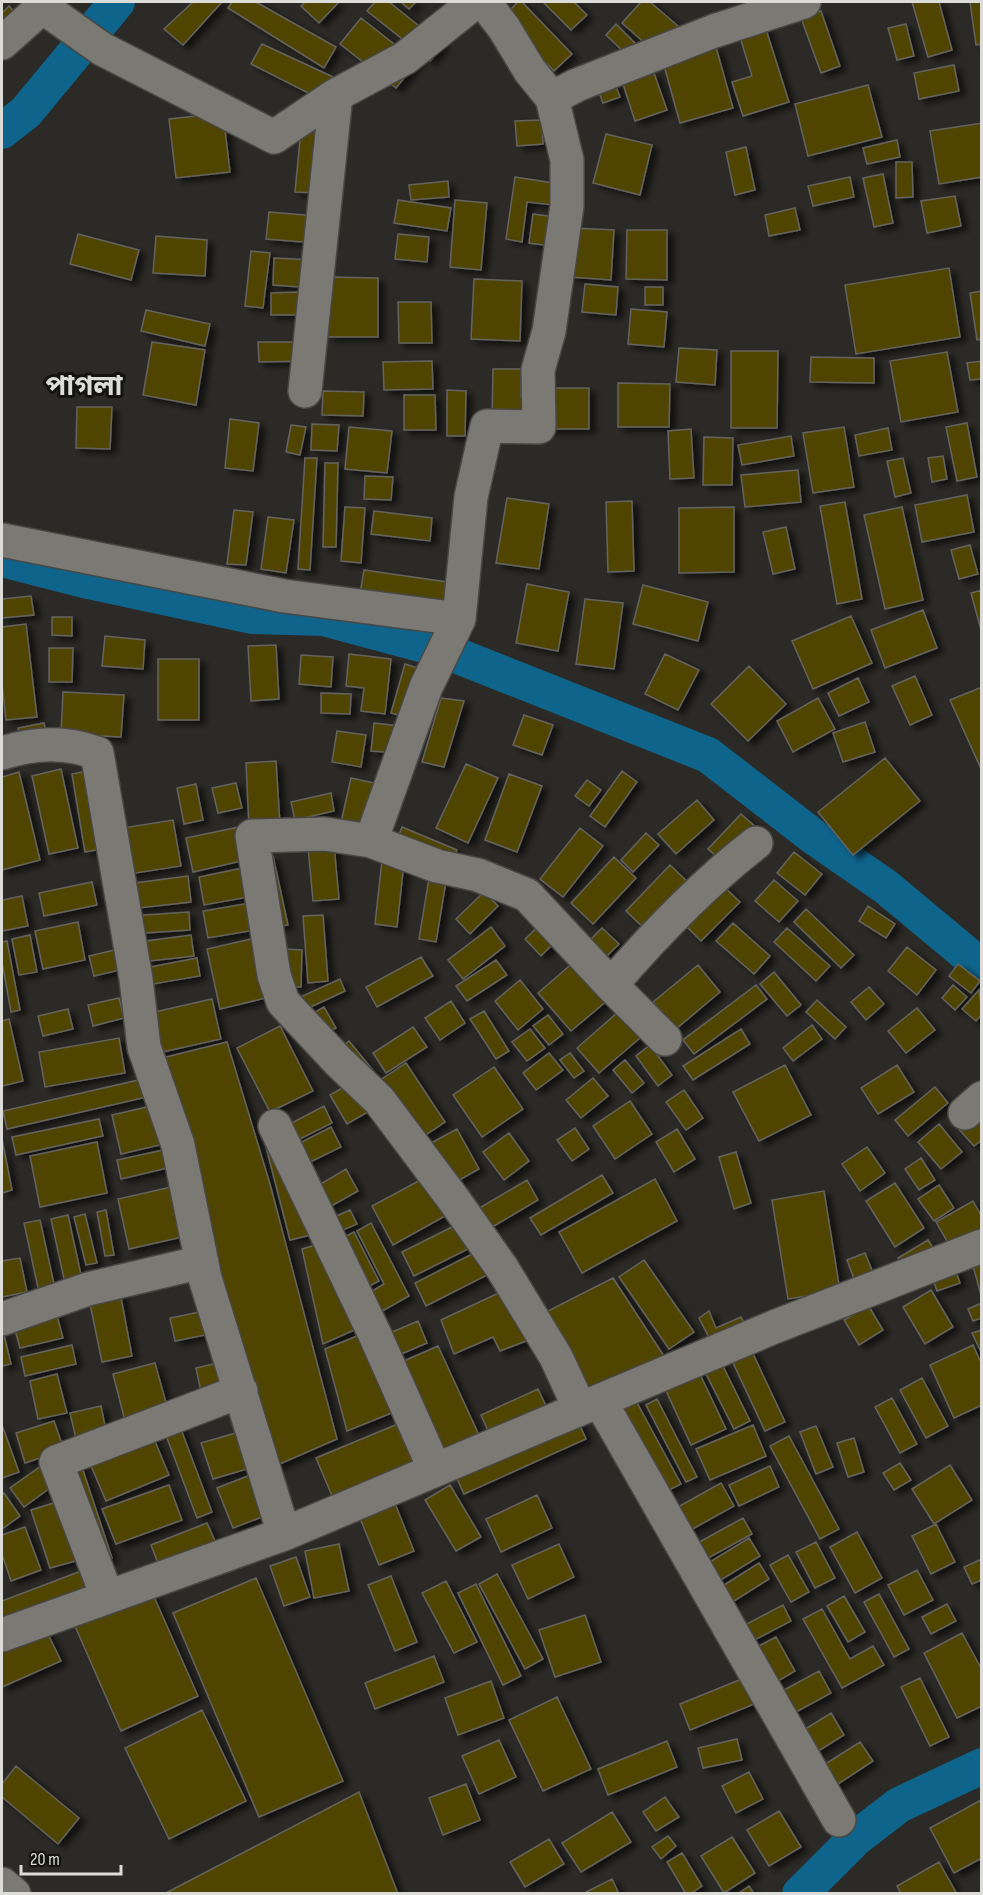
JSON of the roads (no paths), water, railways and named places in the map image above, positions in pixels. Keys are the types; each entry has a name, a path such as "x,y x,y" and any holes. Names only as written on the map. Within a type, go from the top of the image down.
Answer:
{"street":[{"path":"2,43 45,4 102,49 274,136 336,95 405,58 475,2"},
{"path":"371,841 426,687 459,619 471,497 487,426 539,427 538,370 549,331 567,206 567,160 552,98 530,71 504,27 484,2"},
{"path":"552,98 577,85 714,31 804,2"},
{"path":"305,391 336,95"},
{"path":"2,540 284,596 459,619"},
{"path":"2,753 55,743 76,746 97,753 136,979 144,1047 178,1145 202,1262 284,1534"},
{"path":"665,1039 611,985 527,894 478,875 437,866 371,841 325,834 252,836 274,975 283,1002 338,1061 380,1100 502,1268 556,1357 590,1405 839,1820"},
{"path":"611,985 684,908 732,862 756,843"},
{"path":"275,1126 376,1337 435,1470"},
{"path":"2,1635 284,1534 785,1323 981,1246"},
{"path":"2,1319 88,1289 202,1262"},
{"path":"107,1596 56,1462 241,1391"},
{"path":"2,1884 14,1893"}],"waterway":[{"path":"2,131 26,112 117,2"},
{"path":"2,559 88,581 252,616 324,618 443,650 708,755 814,837 886,887 982,967"},
{"path":"800,1894 856,1838 899,1805 982,1766"}],"district":[{"name":"পাগলা","path":"84,386"}]}
